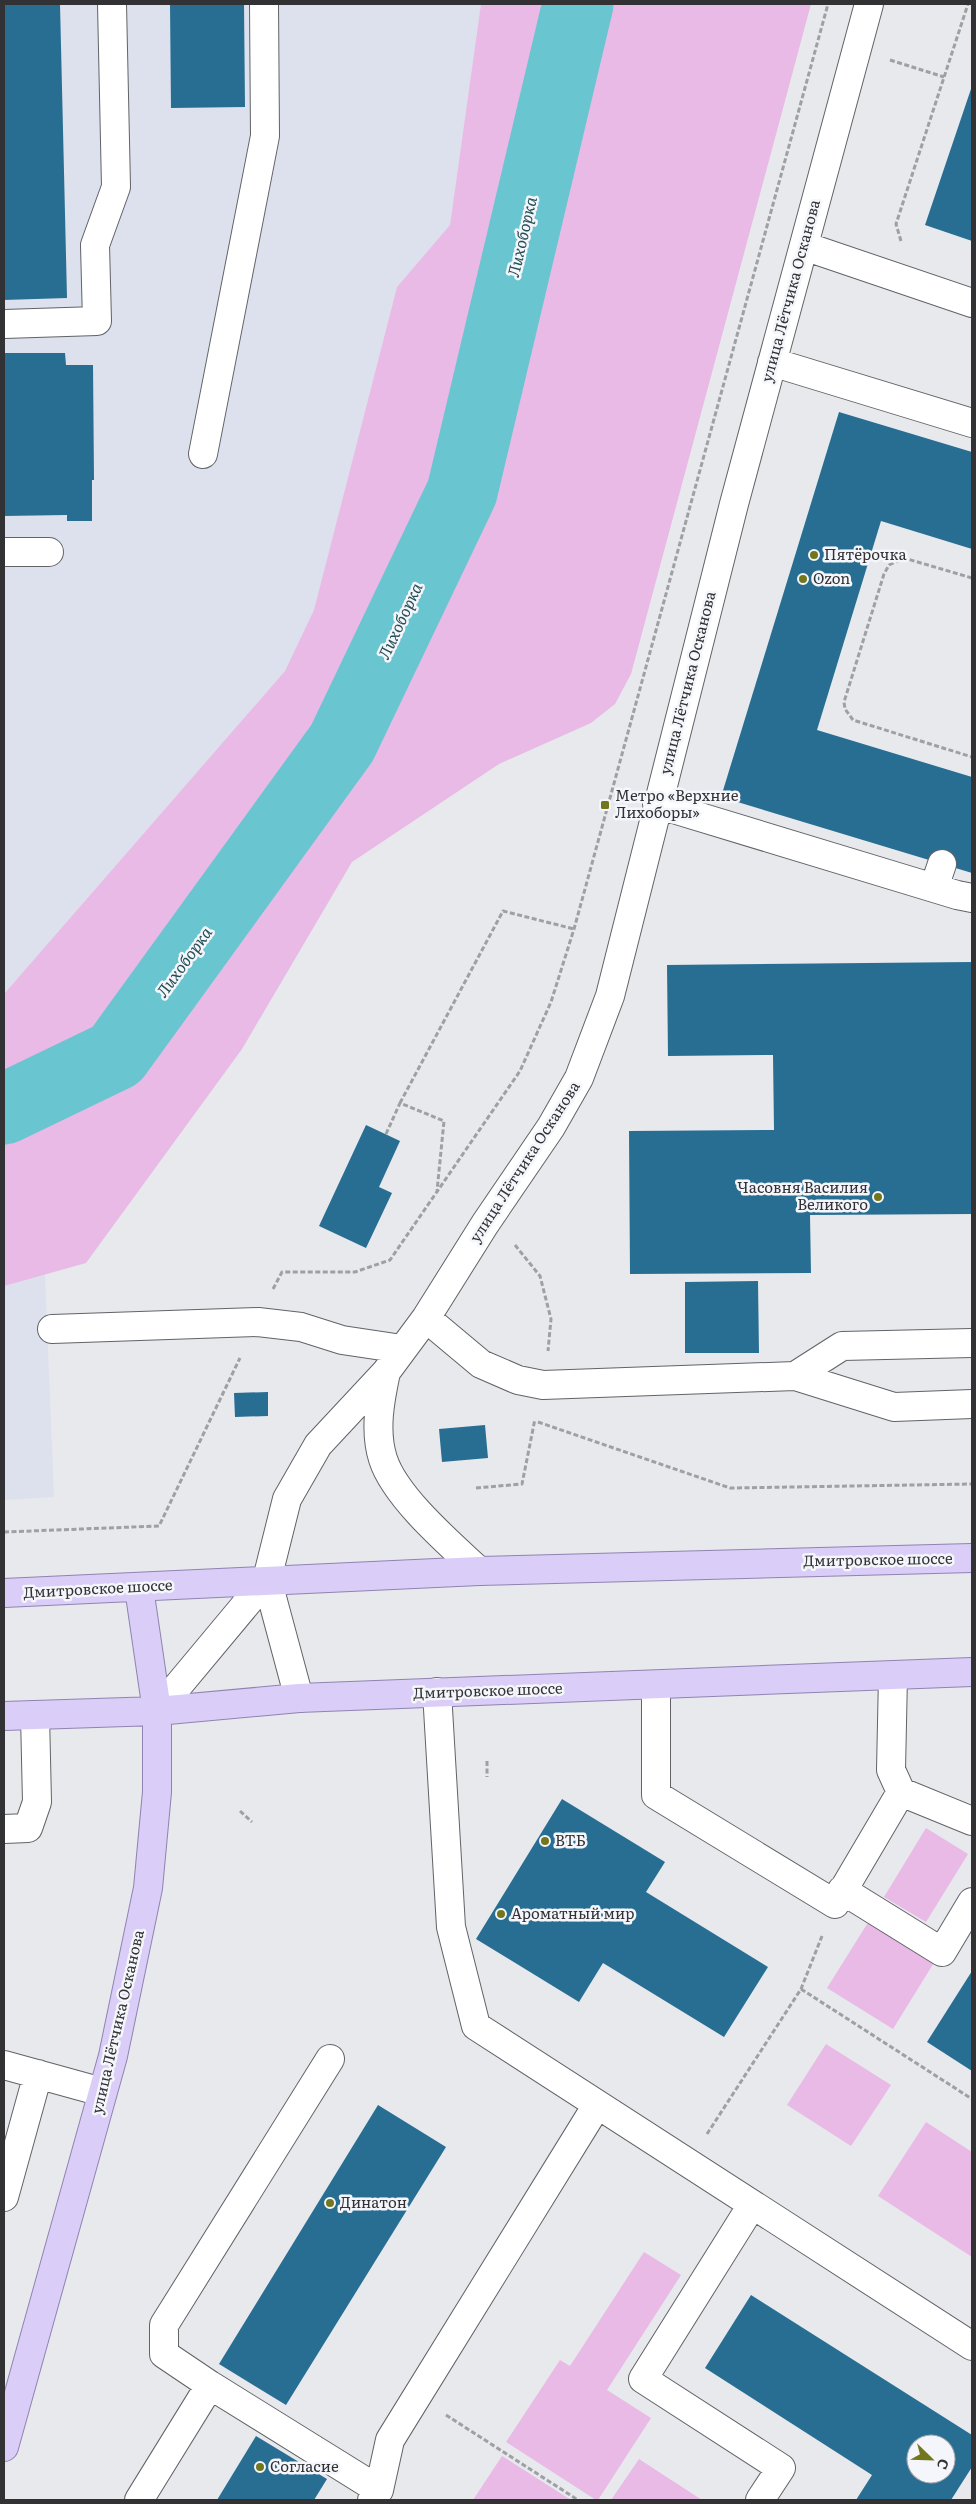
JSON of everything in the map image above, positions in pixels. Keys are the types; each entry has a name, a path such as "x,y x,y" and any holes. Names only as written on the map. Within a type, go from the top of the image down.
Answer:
{"main road":[{"name":"Дмитровское шоссе","path":"4,1593 139,1588 267,1579 479,1571 972,1558"},
{"name":"улица Лётчика Осканова","path":"4,2447 113,2056 148,1888 157,1792 157,1711 139,1588"},
{"name":"Дмитровское шоссе","path":"4,1716 157,1711 299,1698 656,1686 972,1672"}],"street":[{"path":"4,324 97,322 95,245 116,186 112,4"},
{"path":"203,454 265,136 264,4"},
{"name":"улица Лётчика Осканова","path":"299,1698 267,1579 287,1499 318,1445 386,1372 426,1318 485,1224 551,1127 579,1078 610,996 657,804 772,362 869,4"},
{"path":"804,246 972,303"},
{"path":"772,362 972,423"},
{"path":"4,552 49,552"},
{"path":"657,804 938,876 972,898"},
{"path":"426,1318 481,1364 518,1380 544,1385 794,1376 894,1406 972,1404"},
{"path":"52,1329 258,1322 300,1327 342,1340 402,1349"},
{"path":"794,1376 842,1346 972,1343"},
{"name":"улица Лётчика Осканова","path":"386,1372 378,1412 382,1457 388,1472 405,1496 479,1571"},
{"path":"157,1711 267,1579"},
{"path":"893,1676 891,1770 901,1792 972,1821"},
{"path":"656,1686 656,1795 942,1952 972,1902"},
{"path":"437,1692 451,1926 476,2026 972,2346"},
{"path":"4,1829 28,1828 37,1802 35,1714"},
{"path":"839,1897 901,1792"},
{"path":"330,2059 164,2325 164,2354 376,2495 390,2440 597,2105"},
{"path":"4,2064 102,2092"},
{"path":"4,2197 38,2074"},
{"path":"752,2205 643,2379 781,2468 760,2500"},
{"path":"139,2500 210,2385"}],"path":[{"path":"4,1532 159,1526 282,1272 355,1272 390,1260 520,1071 550,1002 574,929 828,4"},
{"path":"904,248 896,224 968,4"},
{"path":"856,50 944,77"},
{"path":"972,578 904,558 889,565 884,574 844,702 845,710 853,720 972,757"},
{"path":"386,1134 400,1103 503,911 574,929"},
{"path":"400,1103 444,1121 437,1192"},
{"path":"535,1420 730,1488 972,1484"},
{"path":"487,1761 487,1777"},
{"path":"240,1811 252,1822"},
{"path":"688,2164 801,1988 839,1897"},
{"path":"801,1988 972,2099"},
{"path":"417,2396 578,2500"}],"shaded area":[{"path":"4,4 481,4 450,225 397,287 314,611 285,671 4,994"},
{"path":"481,4 811,4 631,674 615,704 591,723 499,764 352,862 242,1049 86,1263 4,1286 4,994 285,671 314,610 397,287 450,225"},
{"path":"45,1274 54,1497 4,1500 4,1286"},
{"path":"926,1828 968,1854 926,1922 884,1897"},
{"path":"869,1921 935,1961 893,2029 827,1988"},
{"path":"826,2044 891,2085 851,2146 787,2105"},
{"path":"926,2122 972,2152 972,2257 878,2196"},
{"path":"644,2252 681,2275 607,2390 651,2418 598,2500 596,2500 506,2442 560,2360 570,2366"},
{"path":"502,2456 571,2500 473,2500"},
{"path":"639,2459 702,2500 611,2500"}],"building":[{"path":"4,4 60,4 67,298 4,300"},
{"path":"170,4 244,4 245,107 171,108"},
{"path":"972,86 972,241 925,225"},
{"path":"4,353 65,353 66,365 93,365 94,480 92,480 92,521 67,521 67,515 4,516"},
{"path":"839,412 972,452 972,549 881,521 817,730 972,777 972,873 721,797"},
{"path":"972,962 972,1214 810,1215 811,1273 630,1274 629,1131 774,1130 773,1055 668,1056 667,965"},
{"path":"366,1125 400,1141 379,1187 392,1193 366,1248 319,1226"},
{"path":"758,1281 759,1353 685,1353 685,1282"},
{"path":"268,1392 268,1416 235,1417 234,1393"},
{"path":"485,1425 488,1458 442,1462 439,1429"},
{"path":"562,1799 665,1862 646,1892 768,1967 724,2037 603,1963 579,2002 476,1939"},
{"path":"972,1971 972,2071 927,2042"},
{"path":"378,2105 446,2147 286,2405 219,2364"},
{"path":"751,2295 972,2435 972,2467 951,2500 856,2500 872,2475 705,2368"},
{"path":"256,2436 327,2479 314,2500 217,2500"}],"waterway":[{"name":"Лихоборка","path":"4,1109 116,1055 342,743 462,492 578,4"}],"place":[{"name":"Пятёрочка","path":"814,555"},
{"name":"Ozon","path":"803,579"},
{"name":"Метро «Верхние Лихоборы»","path":"605,805"},
{"name":"Часовня Василия Великого","path":"878,1197"},
{"name":"ВТБ","path":"545,1841"},
{"name":"Ароматный мир","path":"501,1914"},
{"name":"Динатон","path":"330,2203"},
{"name":"Согласие","path":"260,2467"}]}
